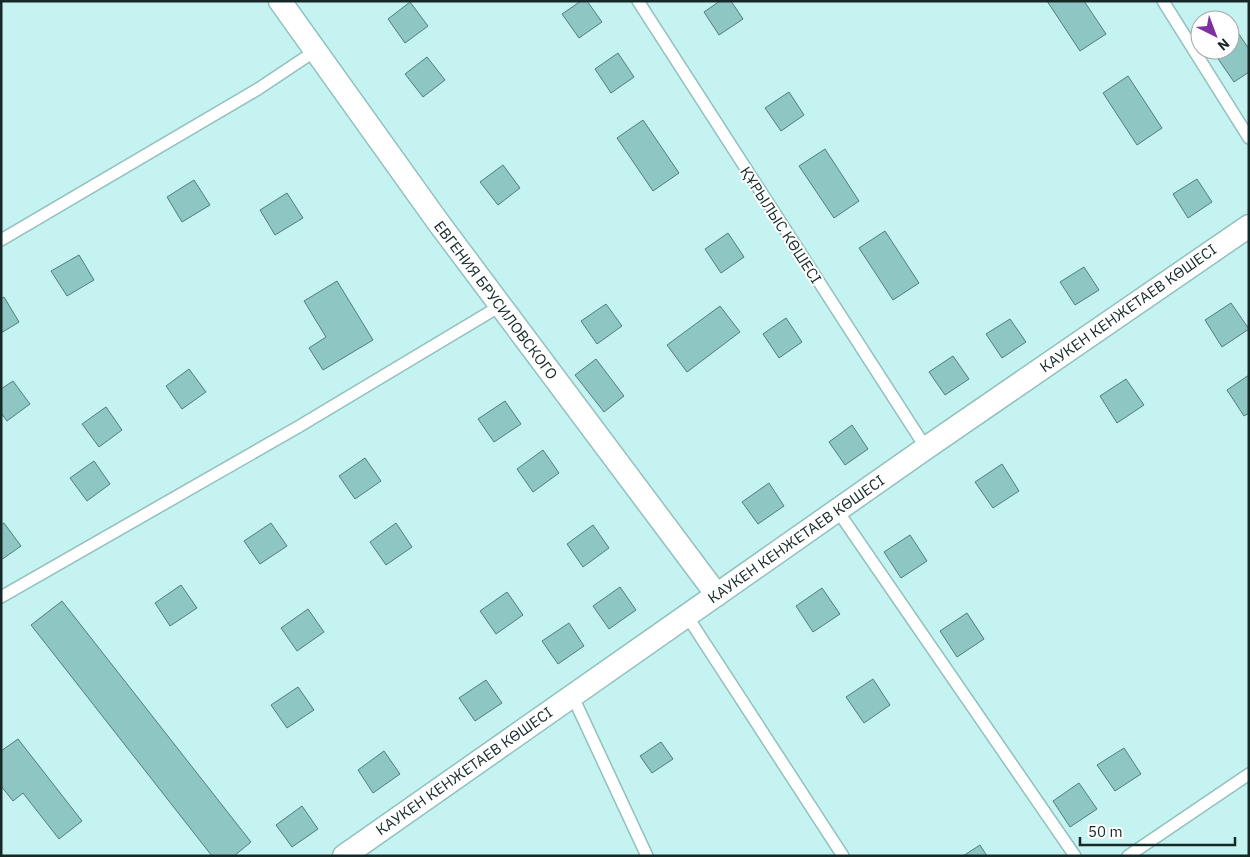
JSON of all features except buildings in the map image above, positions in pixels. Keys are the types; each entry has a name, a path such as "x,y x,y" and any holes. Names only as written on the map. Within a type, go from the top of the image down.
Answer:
{"street":[{"name":"ЕВГЕНИЯ БРУСИЛОВСКОГО","path":"281,2 500,306 717,595"},
{"name":"КАУКЕН КЕНЖЕТАЕВ КӨШЕСІ","path":"344,856 926,448 1249,226"}],"lane":[{"name":"ҚҰРЫЛЫС КӨШЕСІ","path":"638,1 926,448"},
{"path":"1162,1 1249,138"},
{"path":"1,240 258,89 315,51"},
{"path":"1,598 298,427 500,306"},
{"path":"837,510 1075,856"},
{"path":"687,616 843,856"},
{"path":"572,695 647,856"},
{"path":"1128,856 1249,774"}]}
